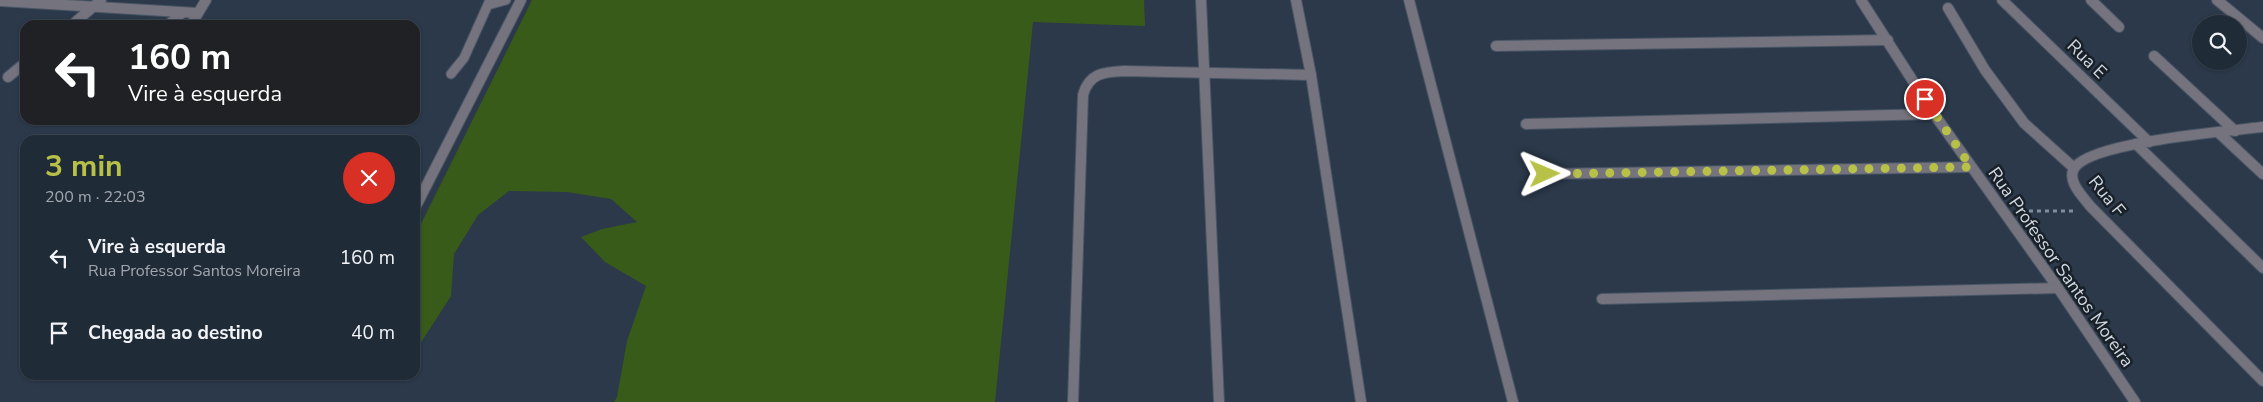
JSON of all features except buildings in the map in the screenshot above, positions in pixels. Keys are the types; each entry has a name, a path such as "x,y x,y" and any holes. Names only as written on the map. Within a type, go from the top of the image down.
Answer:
{"street":[{"path":"0,0 92,8 197,13"},
{"path":"78,20 101,0"},
{"path":"194,20 206,0"},
{"path":"420,198 521,0"},
{"path":"1201,0 1219,402"},
{"path":"1296,0 1311,75 1361,402"},
{"path":"1409,0 1513,402"},
{"name":"Rua Professor Santos Moreira","path":"1861,0 1934,114 2058,288 2135,402"},
{"name":"Rua E","path":"2002,0 2149,142"},
{"path":"2091,0 2119,26"},
{"path":"2218,0 2263,38"},
{"path":"0,9 10,1"},
{"path":"1948,8 1985,70 2024,123 2074,168"},
{"path":"174,20 182,13"},
{"path":"1496,46 1888,40"},
{"path":"2154,56 2235,131"},
{"path":"8,77 20,67"},
{"path":"1074,402 1082,105 1084,87 1089,79 1096,74 1106,72 1311,75"},
{"path":"1526,124 1934,114"},
{"name":"Rua F","path":"2263,128 2136,144 2081,160 2074,168 2073,176 2076,187 2095,211 2263,381"},
{"path":"2219,133 2263,174"},
{"path":"2136,144 2263,268"},
{"path":"1545,174 1971,167"},
{"path":"1602,299 2058,288"}],"lane":[{"path":"451,74 464,58 489,2 506,0"}],"path":[{"path":"2002,211 2095,211"}],"green space":[{"path":"532,0 1144,0 1145,26 1033,22 995,402 614,402 617,397 627,341 646,286 605,262 581,237 602,229 637,222 611,199 567,192 509,191 478,215 454,254 451,296 420,344 420,226"}],"route":[{"path":"1545,174 1971,167 1925,99"}]}
